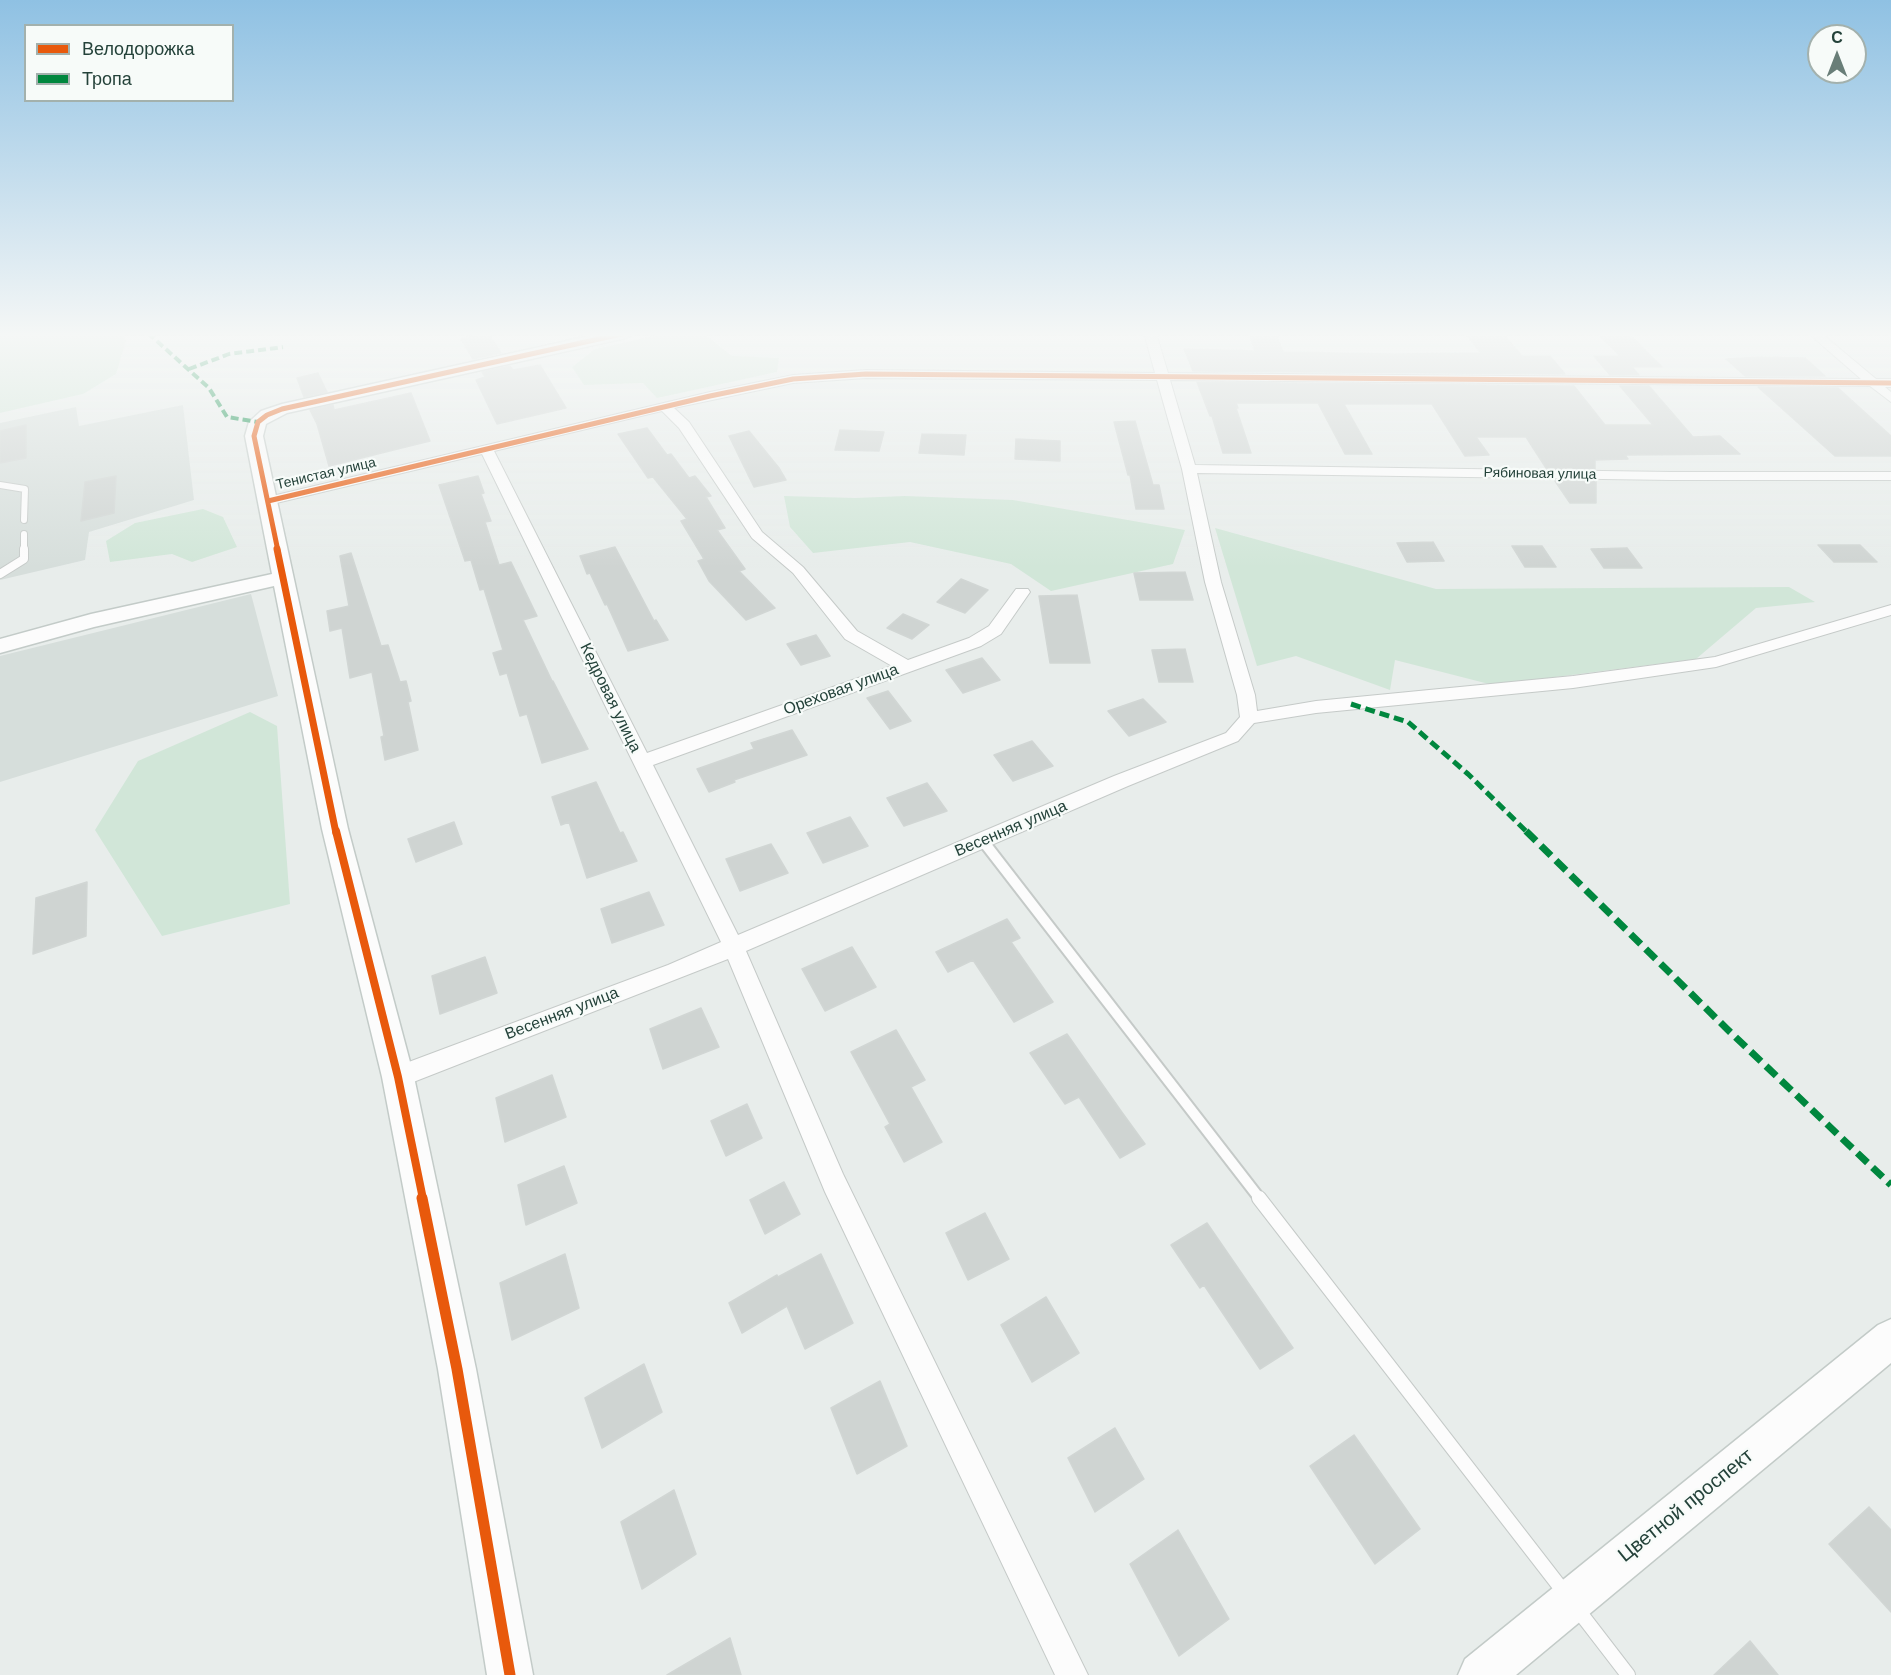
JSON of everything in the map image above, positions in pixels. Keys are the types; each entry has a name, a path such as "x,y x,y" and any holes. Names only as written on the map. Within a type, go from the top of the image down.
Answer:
{"street":[{"path":"277,411 258,422 254,436 335,829 398,1077 457,1369 510,1675"},
{"name":"Тенистая улица","path":"268,501 653,411"},
{"path":"669,411 684,425 757,535 798,570 851,635 907,667"},
{"path":"1172,411 1189,469 1213,582 1246,695 1249,718 1316,707 1573,682 1716,662 1890,611"},
{"name":"Кедровая улица","path":"487,450 733,946 834,1184 1072,1675"},
{"name":"Рябиновая улица","path":"1189,469 1671,476 1891,476"},
{"path":"0,645 91,621 283,578"},
{"name":"Ореховая улица","path":"642,762 975,642 995,630 1022,592"},
{"name":"Весенняя улица","path":"398,1077 676,971 1232,737 1249,718"},
{"name":"Цветной проспект","path":"1481,1675 1891,1338"}],"lane":[{"path":"0,485 25,489 24,520"},
{"path":"0,574 24,559 24,534"},
{"path":"983,841 1628,1675"}],"shaded area":[{"path":"56,411 77,411 79,426 152,411 184,411 194,500 89,532 85,560 0,580 0,423"},
{"path":"251,594 278,696 0,782 0,656"}],"green space":[{"path":"784,496 855,498 905,496 1013,500 1185,530 1173,564 1051,591 1011,564 910,542 813,553 790,527"},
{"path":"203,509 223,517 237,547 192,562 172,554 110,562 106,541 135,523"},
{"path":"1215,528 1436,589 1789,587 1815,602 1756,608 1696,659 1493,685 1395,660 1390,690 1296,656 1257,666"},
{"path":"250,712 277,726 290,904 162,936 95,830 138,761"}],"building":[{"path":"311,411 418,411 430,441 329,466 317,424"},
{"path":"491,411 552,411 497,424"},
{"path":"1208,411 1237,411 1251,453 1223,453 1212,416"},
{"path":"1322,411 1348,411 1372,454 1345,454"},
{"path":"1437,411 1594,411 1605,425 1653,425 1641,411 1671,411 1693,437 1720,436 1740,454 1625,455 1628,459 1595,460 1595,469 1546,468 1526,437 1476,437 1489,455 1465,456"},
{"path":"1785,411 1864,411 1891,436 1891,456 1835,456"},
{"path":"1135,421 1153,485 1159,485 1164,509 1136,509 1130,475 1128,475 1114,422"},
{"path":"26,425 26,458 0,463 0,431"},
{"path":"647,428 667,455 671,454 689,478 695,476 711,496 706,497 725,528 717,530 745,569 739,571 775,608 746,620 709,581 698,561 704,559 681,521 687,519 653,477 648,478 618,434"},
{"path":"840,430 884,432 879,451 835,450"},
{"path":"749,431 786,480 754,487 729,436"},
{"path":"922,434 966,435 964,455 919,453"},
{"path":"1016,439 1060,441 1060,461 1015,459"},
{"path":"116,476 114,513 81,521 85,482"},
{"path":"478,476 484,493 481,494 491,521 485,522 499,565 511,562 537,616 523,620 588,749 542,763 527,714 520,716 507,673 500,675 493,653 503,650 484,589 480,590 471,560 465,561 439,485"},
{"path":"1555,481 1596,481 1596,503 1570,503"},
{"path":"1433,542 1444,561 1407,562 1397,543"},
{"path":"1818,545 1860,545 1877,562 1834,562"},
{"path":"1512,546 1542,546 1556,567 1525,567"},
{"path":"615,547 654,621 656,620 668,640 628,651 607,604 605,605 590,573 587,574 580,556"},
{"path":"1627,548 1642,568 1604,568 1591,549"},
{"path":"351,553 381,646 388,645 400,682 406,681 411,701 408,702 418,750 385,760 381,737 384,736 372,672 350,678 342,628 330,631 327,611 349,606 340,556"},
{"path":"1185,572 1193,600 1140,600 1134,573"},
{"path":"961,579 988,590 965,613 937,602"},
{"path":"1077,595 1090,663 1050,663 1039,596"},
{"path":"903,614 929,625 912,639 887,628"},
{"path":"816,635 830,656 801,665 787,644"},
{"path":"1185,649 1193,682 1159,682 1152,650"},
{"path":"982,658 1000,680 963,693 946,670"},
{"path":"888,691 911,721 890,729 867,698"},
{"path":"1143,699 1166,722 1129,736 1108,711"},
{"path":"792,730 807,755 734,780 735,782 709,792 697,769 754,749 751,743"},
{"path":"1032,741 1053,766 1013,781 994,755"},
{"path":"596,782 620,833 623,832 637,861 587,878 569,822 561,825 552,797"},
{"path":"927,783 947,811 904,826 887,798"},
{"path":"850,817 868,846 823,863 807,833"},
{"path":"454,822 462,844 416,862 408,839"},
{"path":"771,844 788,873 740,891 726,859"},
{"path":"87,882 86,936 33,954 36,898"},
{"path":"649,892 664,925 612,943 601,909"},
{"path":"1007,919 1020,938 1011,942 1053,1002 1014,1022 973,960 948,972 936,952"},
{"path":"852,947 876,987 825,1011 802,969"},
{"path":"485,957 497,993 440,1014 432,976"},
{"path":"701,1008 719,1047 663,1069 650,1029"},
{"path":"896,1030 925,1080 911,1087 942,1142 904,1162 885,1127 890,1124 851,1052"},
{"path":"1067,1034 1145,1144 1120,1158 1079,1097 1065,1104 1030,1053"},
{"path":"552,1075 566,1117 505,1142 496,1098"},
{"path":"747,1104 762,1138 726,1156 711,1121"},
{"path":"564,1166 577,1203 526,1225 518,1185"},
{"path":"784,1182 800,1214 765,1234 750,1200"},
{"path":"985,1213 1009,1259 968,1280 946,1233"},
{"path":"1207,1223 1293,1348 1260,1369 1204,1285 1200,1288 1171,1245"},
{"path":"565,1254 579,1308 512,1340 500,1283"},
{"path":"821,1254 853,1323 805,1349 787,1306 742,1333 729,1303 777,1275 778,1277"},
{"path":"1046,1297 1079,1353 1032,1382 1001,1325"},
{"path":"644,1364 662,1412 602,1448 585,1398"},
{"path":"880,1381 907,1446 857,1474 831,1408"},
{"path":"1115,1428 1144,1479 1095,1512 1068,1458"},
{"path":"1354,1435 1420,1529 1375,1564 1310,1466"},
{"path":"674,1490 696,1554 642,1589 621,1522"},
{"path":"1869,1507 1891,1530 1891,1612 1829,1544"},
{"path":"1178,1530 1229,1619 1179,1656 1130,1564"},
{"path":"730,1638 741,1675 667,1675"},
{"path":"1750,1641 1778,1675 1714,1675"}],"marked path":[{"path":"223,411 227,417 258,422"},
{"path":"1351,704 1408,722 1468,774 1727,1029 1891,1185"}],"cycle path":[{"path":"277,411 258,422 254,436 335,829 398,1077 457,1369 510,1675"},
{"path":"268,501 646,411"}]}
